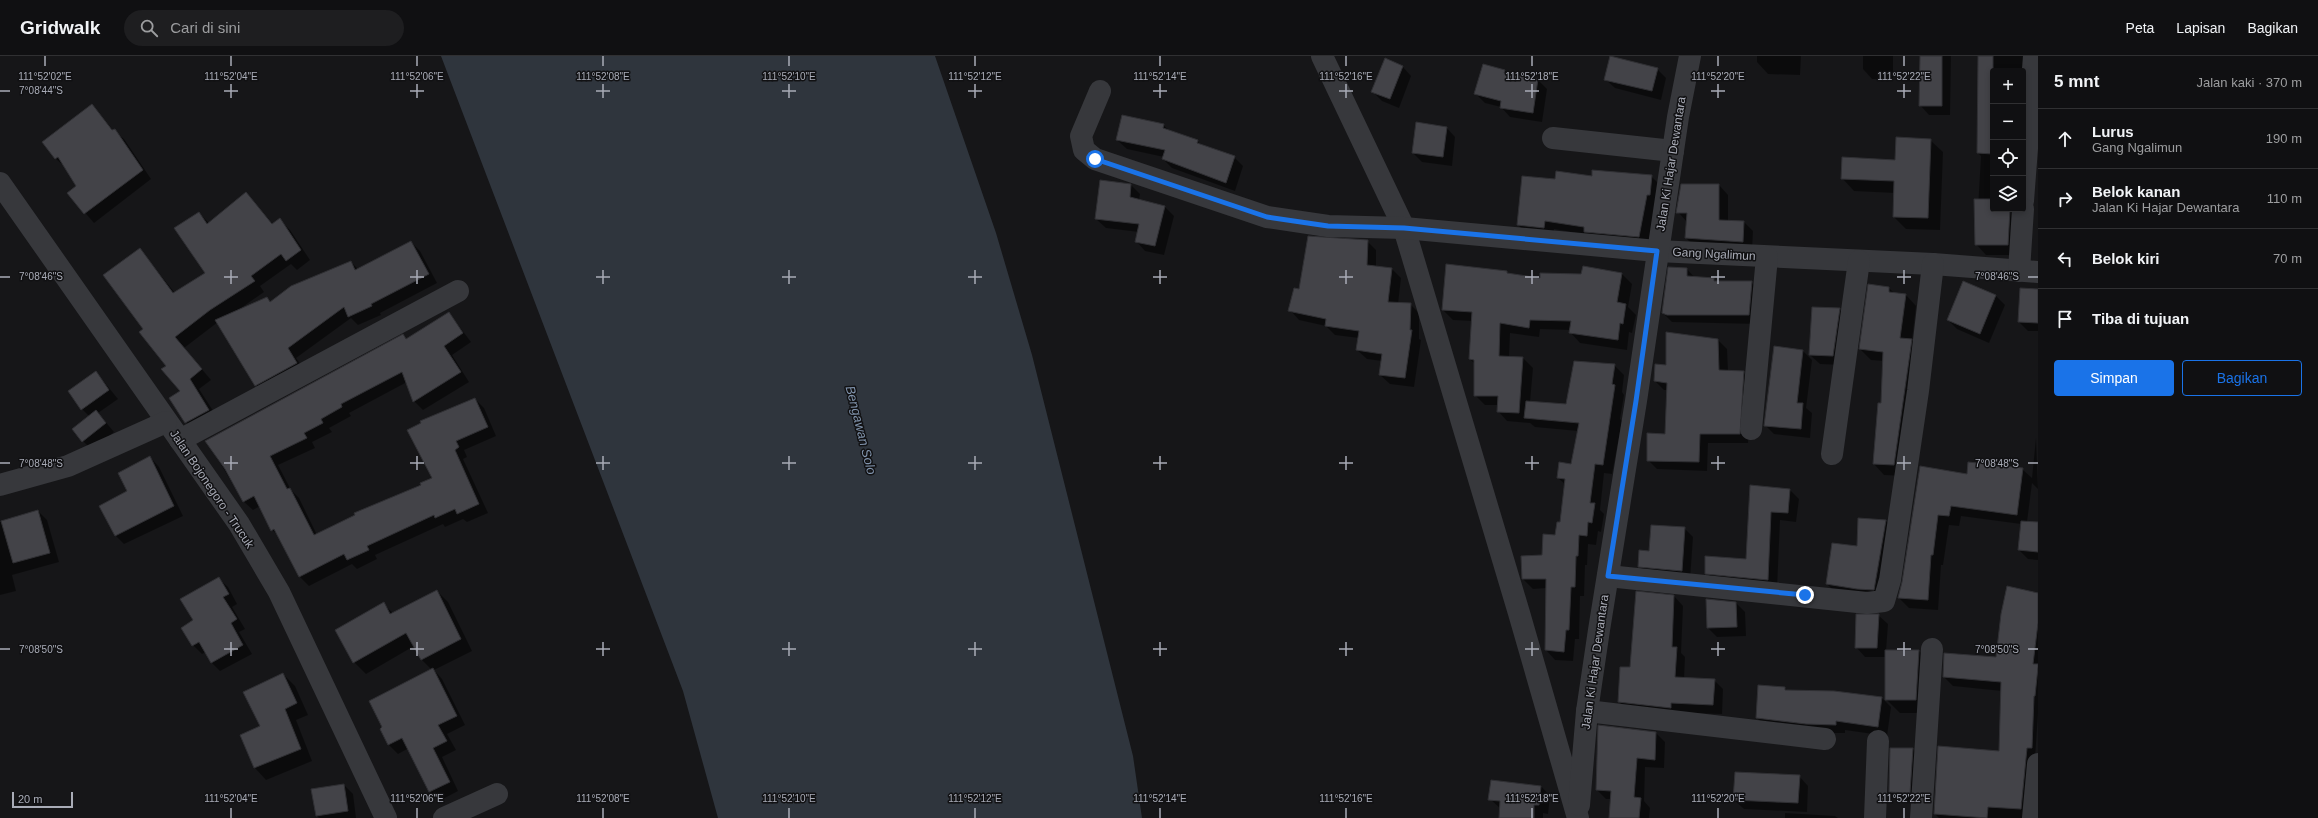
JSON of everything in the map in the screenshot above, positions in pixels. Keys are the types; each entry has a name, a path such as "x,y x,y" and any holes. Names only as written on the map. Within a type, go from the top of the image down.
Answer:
{"street":[{"path":"1322,56 1404,228 1519,613 1578,818"},
{"name":"Jalan Ki Hajar Dewantara","path":"1578,818 1587,711 1636,401 1672,151 1690,56"},
{"path":"2025,176 2034,56"},
{"name":"Gang Ngalimun","path":"1100,91 1081,136 1084,150 1095,159 1267,217 1328,226 1404,228 1657,251 1859,260 2029,271"},
{"path":"1553,138 1672,151"},
{"name":"Jalan Bojonegoro - Trucuk","path":"0,183 166,422 239,524 279,592 386,818"},
{"path":"2022,212 2029,271"},
{"path":"1751,429 1767,256"},
{"path":"1832,454 1859,260"},
{"path":"1608,576 1867,603 1884,601 1890,580 1917,398 1932,264"},
{"path":"180,440 458,291"},
{"path":"0,485 68,466 166,422"},
{"path":"1921,818 1932,649"},
{"path":"1587,711 1826,739"},
{"path":"1875,818 1878,741"},
{"path":"2033,818 2038,764"},
{"path":"444,818 497,794"}],"water":[{"name":"Bengawan Solo","path":"441,56 935,56 996,233 1032,355 1133,756 1142,818 718,818 683,691"}],"building":[{"path":"1610,56 1658,68 1652,91 1604,80"},
{"path":"1920,56 1942,56 1942,106 1919,106"},
{"path":"1978,56 1993,56 1993,68 1990,68 1990,154 1977,153"},
{"path":"1385,58 1403,66 1390,99 1371,92"},
{"path":"1483,64 1505,70 1504,73 1538,79 1533,113 1500,108 1501,101 1474,94"},
{"path":"92,104 112,130 115,129 143,170 84,214 67,193 76,186 58,157 55,159 42,142"},
{"path":"1122,115 1164,124 1163,128 1198,140 1197,143 1235,156 1226,183 1162,159 1165,150 1116,140"},
{"path":"1416,122 1447,127 1443,157 1412,153"},
{"path":"1896,137 1931,139 1928,218 1893,217 1894,181 1841,179 1842,157 1895,160"},
{"path":"1592,170 1652,175 1650,195 1647,195 1639,237 1584,232 1584,227 1545,221 1544,228 1517,225 1522,176 1555,179 1556,171 1592,176"},
{"path":"1100,180 1131,184 1130,197 1165,206 1155,246 1135,242 1139,224 1095,219"},
{"path":"1681,184 1719,184 1719,220 1744,221 1743,242 1685,238 1687,213 1676,213"},
{"path":"246,192 272,224 280,218 301,250 286,261 281,254 251,276 255,281 210,310 175,337 202,369 190,379 209,410 185,423 169,398 180,391 161,369 166,366 139,332 143,329 103,275 140,248 173,293 205,273 174,228 199,212 207,224"},
{"path":"1974,199 1990,199 1990,212 2010,212 2008,245 1975,245"},
{"path":"1308,236 1368,240 1367,265 1392,268 1388,302 1411,303 1410,330 1412,330 1405,378 1379,375 1382,354 1356,350 1359,331 1325,326 1326,319 1288,311 1294,288 1299,289"},
{"path":"411,241 429,274 371,304 372,306 348,317 344,307 288,348 297,363 255,386 215,320 267,297 270,302 291,286 351,261 355,270"},
{"path":"1446,264 1507,271 1507,273 1540,278 1540,273 1581,274 1583,266 1622,273 1617,302 1626,304 1623,324 1620,323 1618,340 1569,333 1571,321 1530,320 1529,328 1500,323 1499,356 1523,357 1519,413 1497,412 1498,396 1474,396 1474,360 1469,359 1472,312 1442,310"},
{"path":"1668,267 1687,268 1687,276 1714,278 1714,281 1752,281 1749,315 1667,315 1662,313"},
{"path":"1963,281 1996,295 1980,334 1947,320"},
{"path":"1868,284 1889,287 1889,292 1906,294 1900,338 1912,339 1894,465 1873,464 1878,403 1881,403 1883,352 1859,349"},
{"path":"2020,288 2038,289 2038,323 2018,322"},
{"path":"1812,307 1840,308 1833,356 1809,355"},
{"path":"449,312 463,333 444,346 461,372 413,402 402,372 341,404 342,407 321,419 323,423 304,433 307,438 270,456 287,489 290,488 314,535 355,515 354,513 421,485 420,483 432,478 407,430 421,423 420,421 475,398 488,427 456,441 459,447 455,450 479,504 457,514 455,509 435,518 434,515 367,546 369,550 347,560 344,554 299,577 274,529 271,531 254,496 243,502 225,469 205,441 403,334 406,339"},
{"path":"1666,332 1718,339 1719,370 1744,371 1740,434 1700,434 1699,462 1647,461 1647,433 1665,434 1667,383 1654,381 1655,364 1666,365"},
{"path":"1774,346 1803,350 1797,403 1803,403 1801,429 1764,426"},
{"path":"1574,361 1615,364 1612,384 1615,385 1603,465 1595,464 1590,503 1595,503 1592,523 1588,522 1587,536 1579,535 1578,556 1576,556 1575,587 1571,587 1569,630 1566,630 1564,652 1545,650 1546,579 1522,579 1521,556 1542,555 1543,534 1555,535 1557,522 1560,522 1565,479 1557,478 1559,462 1571,464 1579,423 1524,418 1526,401 1566,404"},
{"path":"96,371 109,390 81,410 68,391"},
{"path":"96,410 106,423 82,442 72,429"},
{"path":"150,456 174,506 115,536 99,506 127,491 118,473"},
{"path":"1968,462 2023,468 2017,515 1951,506 1949,516 1938,515 1933,555 1931,555 1928,600 1898,598 1902,582 1920,466 1967,474"},
{"path":"1750,485 1790,489 1788,513 1771,512 1768,580 1705,574 1705,556 1746,559"},
{"path":"38,510 50,553 13,563 1,521"},
{"path":"1858,518 1886,520 1874,590 1826,584 1832,543 1857,546"},
{"path":"2021,521 2038,522 2038,552 2018,550"},
{"path":"1651,525 1685,527 1682,571 1638,567 1639,550 1649,551"},
{"path":"219,577 229,594 223,597 237,619 231,623 243,645 211,663 199,642 192,646 181,628 193,620 180,599"},
{"path":"2007,586 2038,593 2038,623 2033,664 2038,664 2038,667 2034,696 2032,748 2027,748 2021,809 1988,807 1987,818 1934,814 1938,746 1999,751 2001,682 1943,677 1944,653 1996,657 2001,614"},
{"path":"437,590 461,639 421,660 406,633 353,663 335,630 384,602 390,614"},
{"path":"1636,591 1674,595 1672,647 1677,647 1675,677 1715,679 1713,705 1671,703 1671,708 1618,702 1620,667 1630,667"},
{"path":"1706,599 1736,602 1737,627 1707,628"},
{"path":"1856,614 1879,614 1877,648 1855,648"},
{"path":"1885,650 1919,650 1916,700 1885,700"},
{"path":"433,668 457,716 438,725 447,741 433,748 450,782 429,792 402,738 388,745 380,729 382,727 369,701"},
{"path":"283,673 297,703 285,709 301,749 254,768 240,735 260,726 243,692"},
{"path":"1758,685 1785,687 1785,690 1834,691 1882,697 1878,727 1836,721 1836,725 1806,724 1756,718"},
{"path":"1598,725 1656,732 1655,760 1637,758 1634,797 1641,798 1639,818 1609,818 1611,791 1596,790"},
{"path":"1890,748 1913,748 1910,793 1889,792"},
{"path":"1735,772 1800,775 1798,803 1733,800"},
{"path":"1491,780 1541,786 1539,805 1534,805 1534,818 1499,818 1500,801 1488,800"},
{"path":"344,784 348,811 316,816 311,789"}],"route":[{"path":"1095,159 1267,217 1328,226 1404,228 1657,251 1636,401 1608,576 1805,595"}]}
